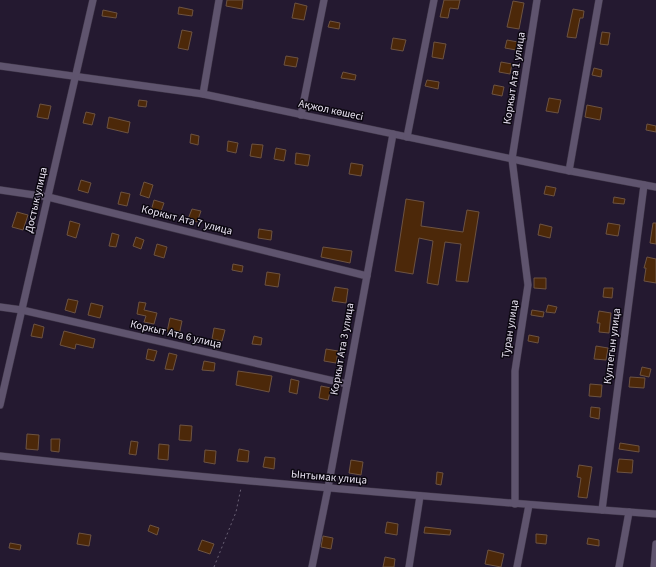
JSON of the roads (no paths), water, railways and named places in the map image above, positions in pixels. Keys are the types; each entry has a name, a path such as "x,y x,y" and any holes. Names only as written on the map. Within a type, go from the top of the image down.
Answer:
{"street":[{"name":"Достык улица","path":"0,405 74,76 93,0"},
{"path":"203,94 219,0"},
{"path":"301,115 324,0"},
{"path":"407,137 434,0"},
{"name":"Коркыт Ата 1 улица","path":"512,159 537,0"},
{"path":"569,171 599,0"},
{"name":"Ақжол көшесі","path":"0,66 203,94 569,171 656,187"},
{"name":"Коркыт Ата 3 улица","path":"312,567 328,488 393,134"},
{"name":"Туран улица","path":"512,159 528,285 515,371 515,504"},
{"name":"Култегын улица","path":"602,510 644,185"},
{"name":"Коркыт Ата 7 улица","path":"0,190 48,197 367,276"},
{"name":"Коркыт Ата 6 улица","path":"0,307 22,310 347,384"},
{"name":"Ынтымак улица","path":"0,456 328,488 656,514"},
{"path":"409,567 420,496"},
{"path":"517,567 529,505"},
{"path":"619,567 629,512"},
{"path":"654,567 656,544"}]}
